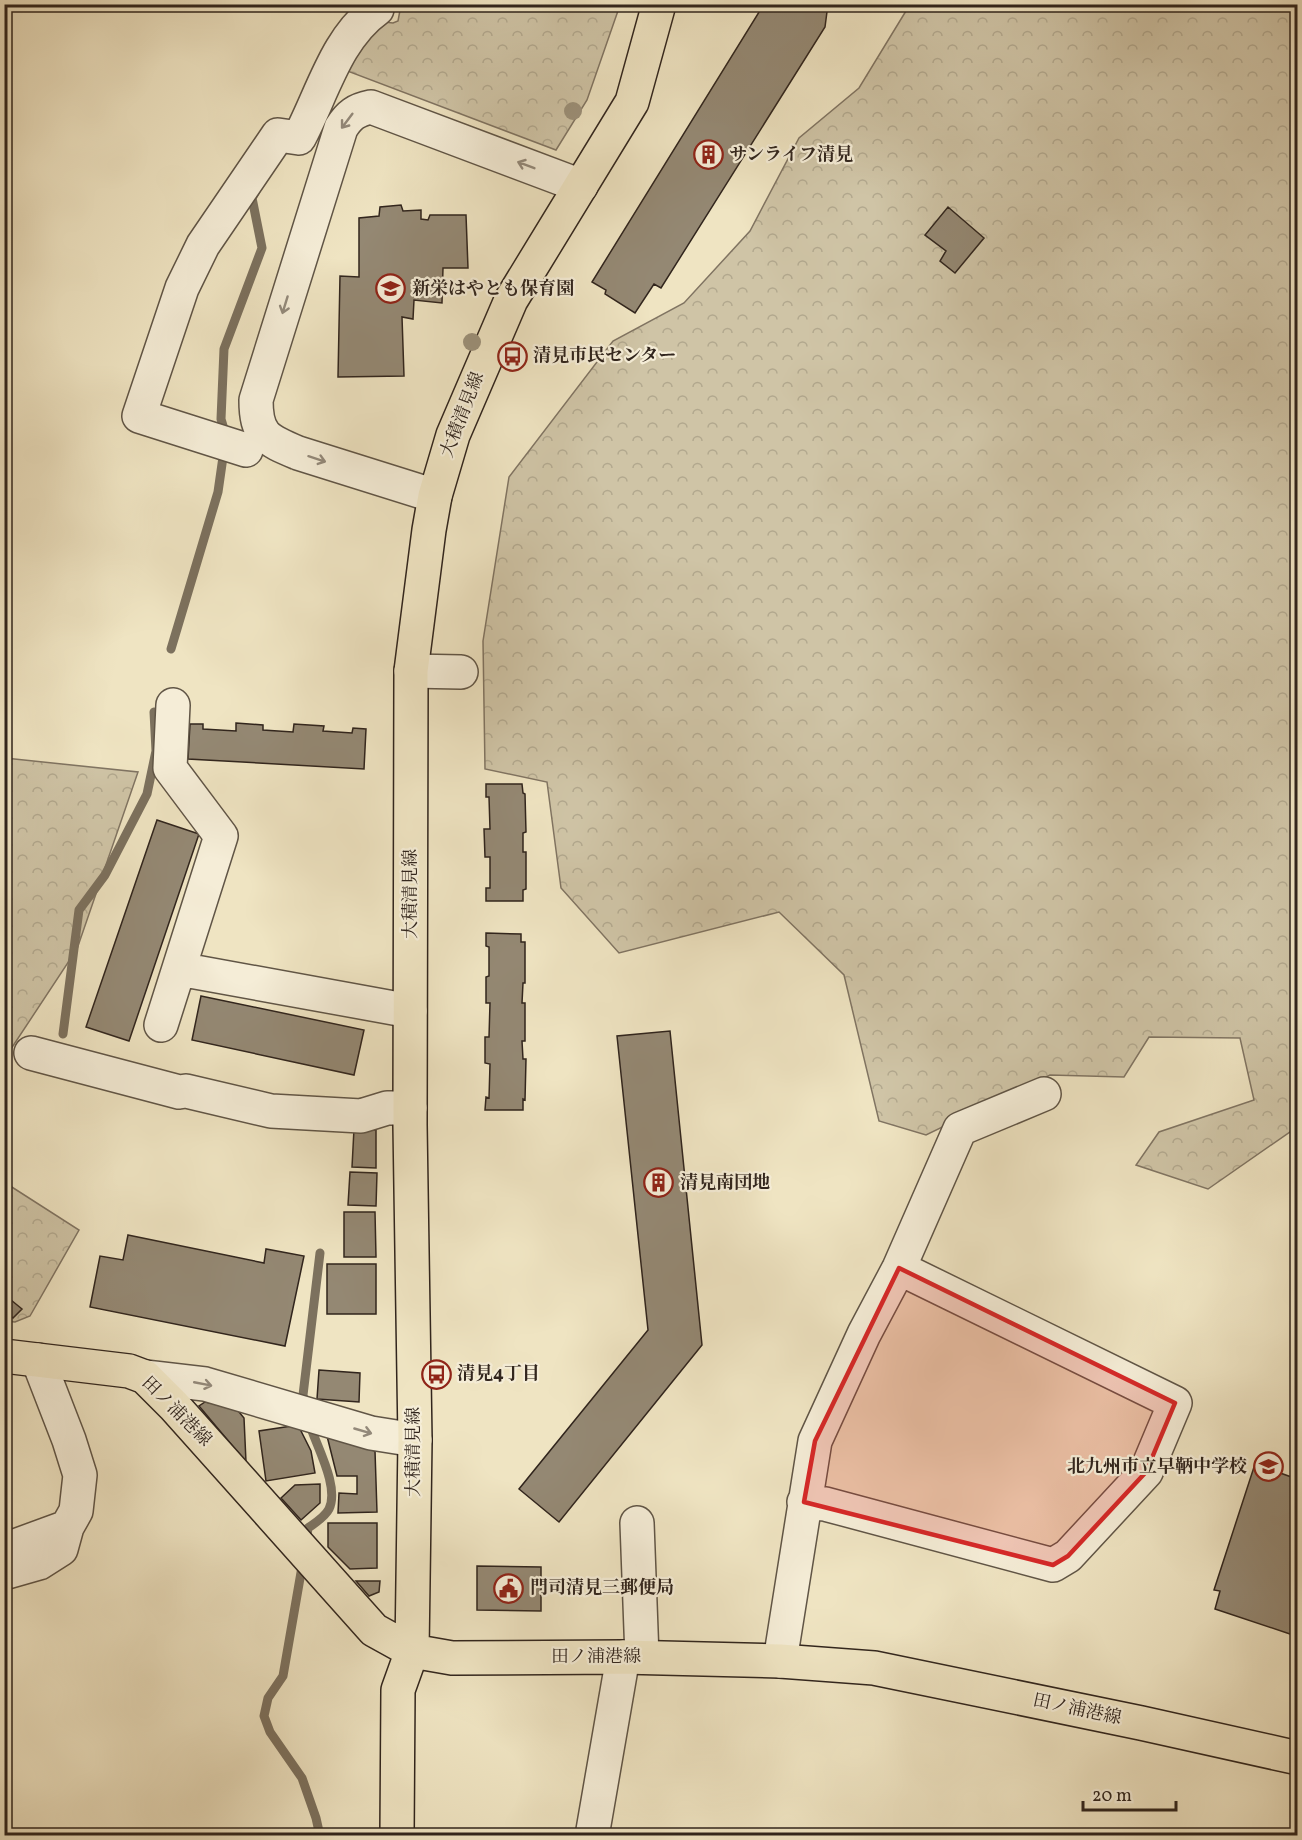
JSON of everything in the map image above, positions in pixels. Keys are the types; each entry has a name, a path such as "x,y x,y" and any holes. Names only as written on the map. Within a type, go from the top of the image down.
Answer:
{"main road":[{"name":"大積清見線","path":"397,1836 398,1690 411,1651 415,1440 410,1108 411,671 435,496 453,435 511,300 632,102 659,4"},
{"name":"田ノ浦港線","path":"4,1356 129,1371 145,1377 174,1406 374,1630 411,1651 452,1658 632,1657 873,1668 1298,1758"}],"street":[{"path":"246,450 139,416 182,288 203,245 278,135 299,138 337,57 364,18 377,9 378,4"},
{"path":"435,496 298,453 276,444 260,431 256,400 341,128 347,117 359,109 372,107 580,186"},
{"path":"411,671 461,672"},
{"path":"161,1025 221,837 170,768 173,705"},
{"path":"179,969 410,1011"},
{"path":"31,1053 179,1092 186,1091 271,1111 361,1116 387,1108 410,1108"},
{"path":"780,1662 815,1441 864,1334 899,1268 960,1129 1044,1094"},
{"path":"804,1503 825,1504 1053,1565 1068,1556 1146,1472 1174,1403 899,1268"},
{"path":"4,1573 39,1563 62,1549 67,1527 76,1511 80,1475 38,1360"},
{"path":"145,1377 205,1384 371,1433 415,1440"},
{"path":"592,1836 632,1657 637,1523"},
{"path":"4,1550 67,1527"}],"highlighted area":[{"path":"899,1268 1175,1403 1146,1472 1068,1556 1053,1565 804,1502 815,1441"}],"green space":[{"path":"1058,4 1297,5 1297,1127 1208,1189 1136,1165 1159,1132 1254,1100 1240,1038 1149,1037 1124,1077 1050,1075 926,1135 879,1121 844,975 779,912 619,953 561,888 547,782 485,769 483,641 509,477 613,341 684,303 750,231 799,138 859,88 908,5 991,5 992,9"},
{"path":"401,5 620,5 587,100 556,150 342,69 375,21 393,23 398,21"},
{"path":"5,758 138,772 77,949 5,1058"},
{"path":"4,1182 79,1230 30,1316 15,1322 5,1321"}],"building":[{"name":"サンライフ清見","path":"764,4 828,4 825,27 661,288 654,284 635,313 605,294 606,290 592,282"},
{"name":"新栄はやとも保育園","path":"401,205 403,211 421,210 421,219 428,220 430,215 466,215 468,268 443,268 442,303 414,300 413,319 402,317 404,376 338,377 340,276 359,277 359,218 379,216 380,207"},
{"path":"948,207 984,238 955,273 940,261 946,251 925,235"},
{"path":"236,723 263,725 263,730 293,732 294,724 324,726 323,731 352,733 353,728 366,729 364,769 188,759 190,724 203,724 203,729 236,731"},
{"path":"486,784 522,784 525,794 526,832 523,833 523,852 526,852 526,889 523,890 523,901 486,901 486,888 490,888 490,857 485,857 484,829 490,829 489,797 486,797"},
{"path":"157,820 199,834 129,1041 86,1027"},
{"path":"486,933 521,934 521,942 525,942 525,983 523,983 522,1003 525,1003 525,1041 522,1041 523,1059 526,1059 523,1110 485,1110 486,1097 489,1098 490,1064 485,1063 485,1037 489,1037 490,1003 486,1003 489,947 486,946"},
{"path":"201,996 364,1030 354,1075 192,1040"},
{"name":"清見南団地","path":"670,1031 702,1345 559,1522 519,1489 648,1330 617,1036"},
{"path":"354,1129 376,1130 376,1168 352,1167"},
{"path":"350,1172 377,1173 376,1206 348,1205"},
{"path":"344,1212 375,1212 376,1257 344,1257"},
{"path":"128,1235 264,1263 266,1249 304,1256 285,1346 90,1307 100,1256 123,1260"},
{"path":"327,1264 376,1264 376,1314 327,1314"},
{"path":"11,1300 22,1309 13,1318 4,1311"},
{"path":"319,1370 360,1373 359,1402 317,1399"},
{"path":"205,1402 235,1407 244,1418 246,1462 199,1406"},
{"path":"298,1425 311,1451 315,1473 266,1481 259,1431"},
{"path":"327,1436 375,1451 377,1512 338,1513 339,1493 357,1494 357,1476 337,1476"},
{"path":"1255,1464 1297,1479 1298,1476 1298,1622 1293,1635 1215,1609 1220,1591 1214,1590"},
{"path":"320,1484 320,1503 301,1520 281,1498 295,1485"},
{"path":"328,1523 377,1523 377,1568 350,1569 328,1547"},
{"name":"門司清見三郵便局","path":"477,1566 541,1567 541,1611 477,1610"},
{"path":"356,1581 380,1581 379,1592 369,1596"}],"waterway":[{"path":"226,436 221,419 224,349 262,248 252,198 256,191"},
{"path":"171,649 218,492 224,450"},
{"path":"63,1034 79,910 105,875 147,794 156,751 154,712"},
{"path":"305,1405 303,1395 320,1253"},
{"path":"306,1542 308,1528 325,1515 332,1500 329,1477 309,1422"},
{"path":"303,1561 283,1676 268,1698 264,1716 270,1732 302,1778 320,1836"}],"place":[{"name":"サンライフ清見","path":"708,155"},
{"name":"新栄はやとも保育園","path":"391,289"},
{"name":"清見市民センター","path":"512,356"},
{"name":"清見南団地","path":"659,1183"},
{"name":"清見4丁目","path":"436,1374"},
{"name":"北九州市立早鞆中学校","path":"1268,1467"},
{"name":"門司清見三郵便局","path":"509,1588"}]}
